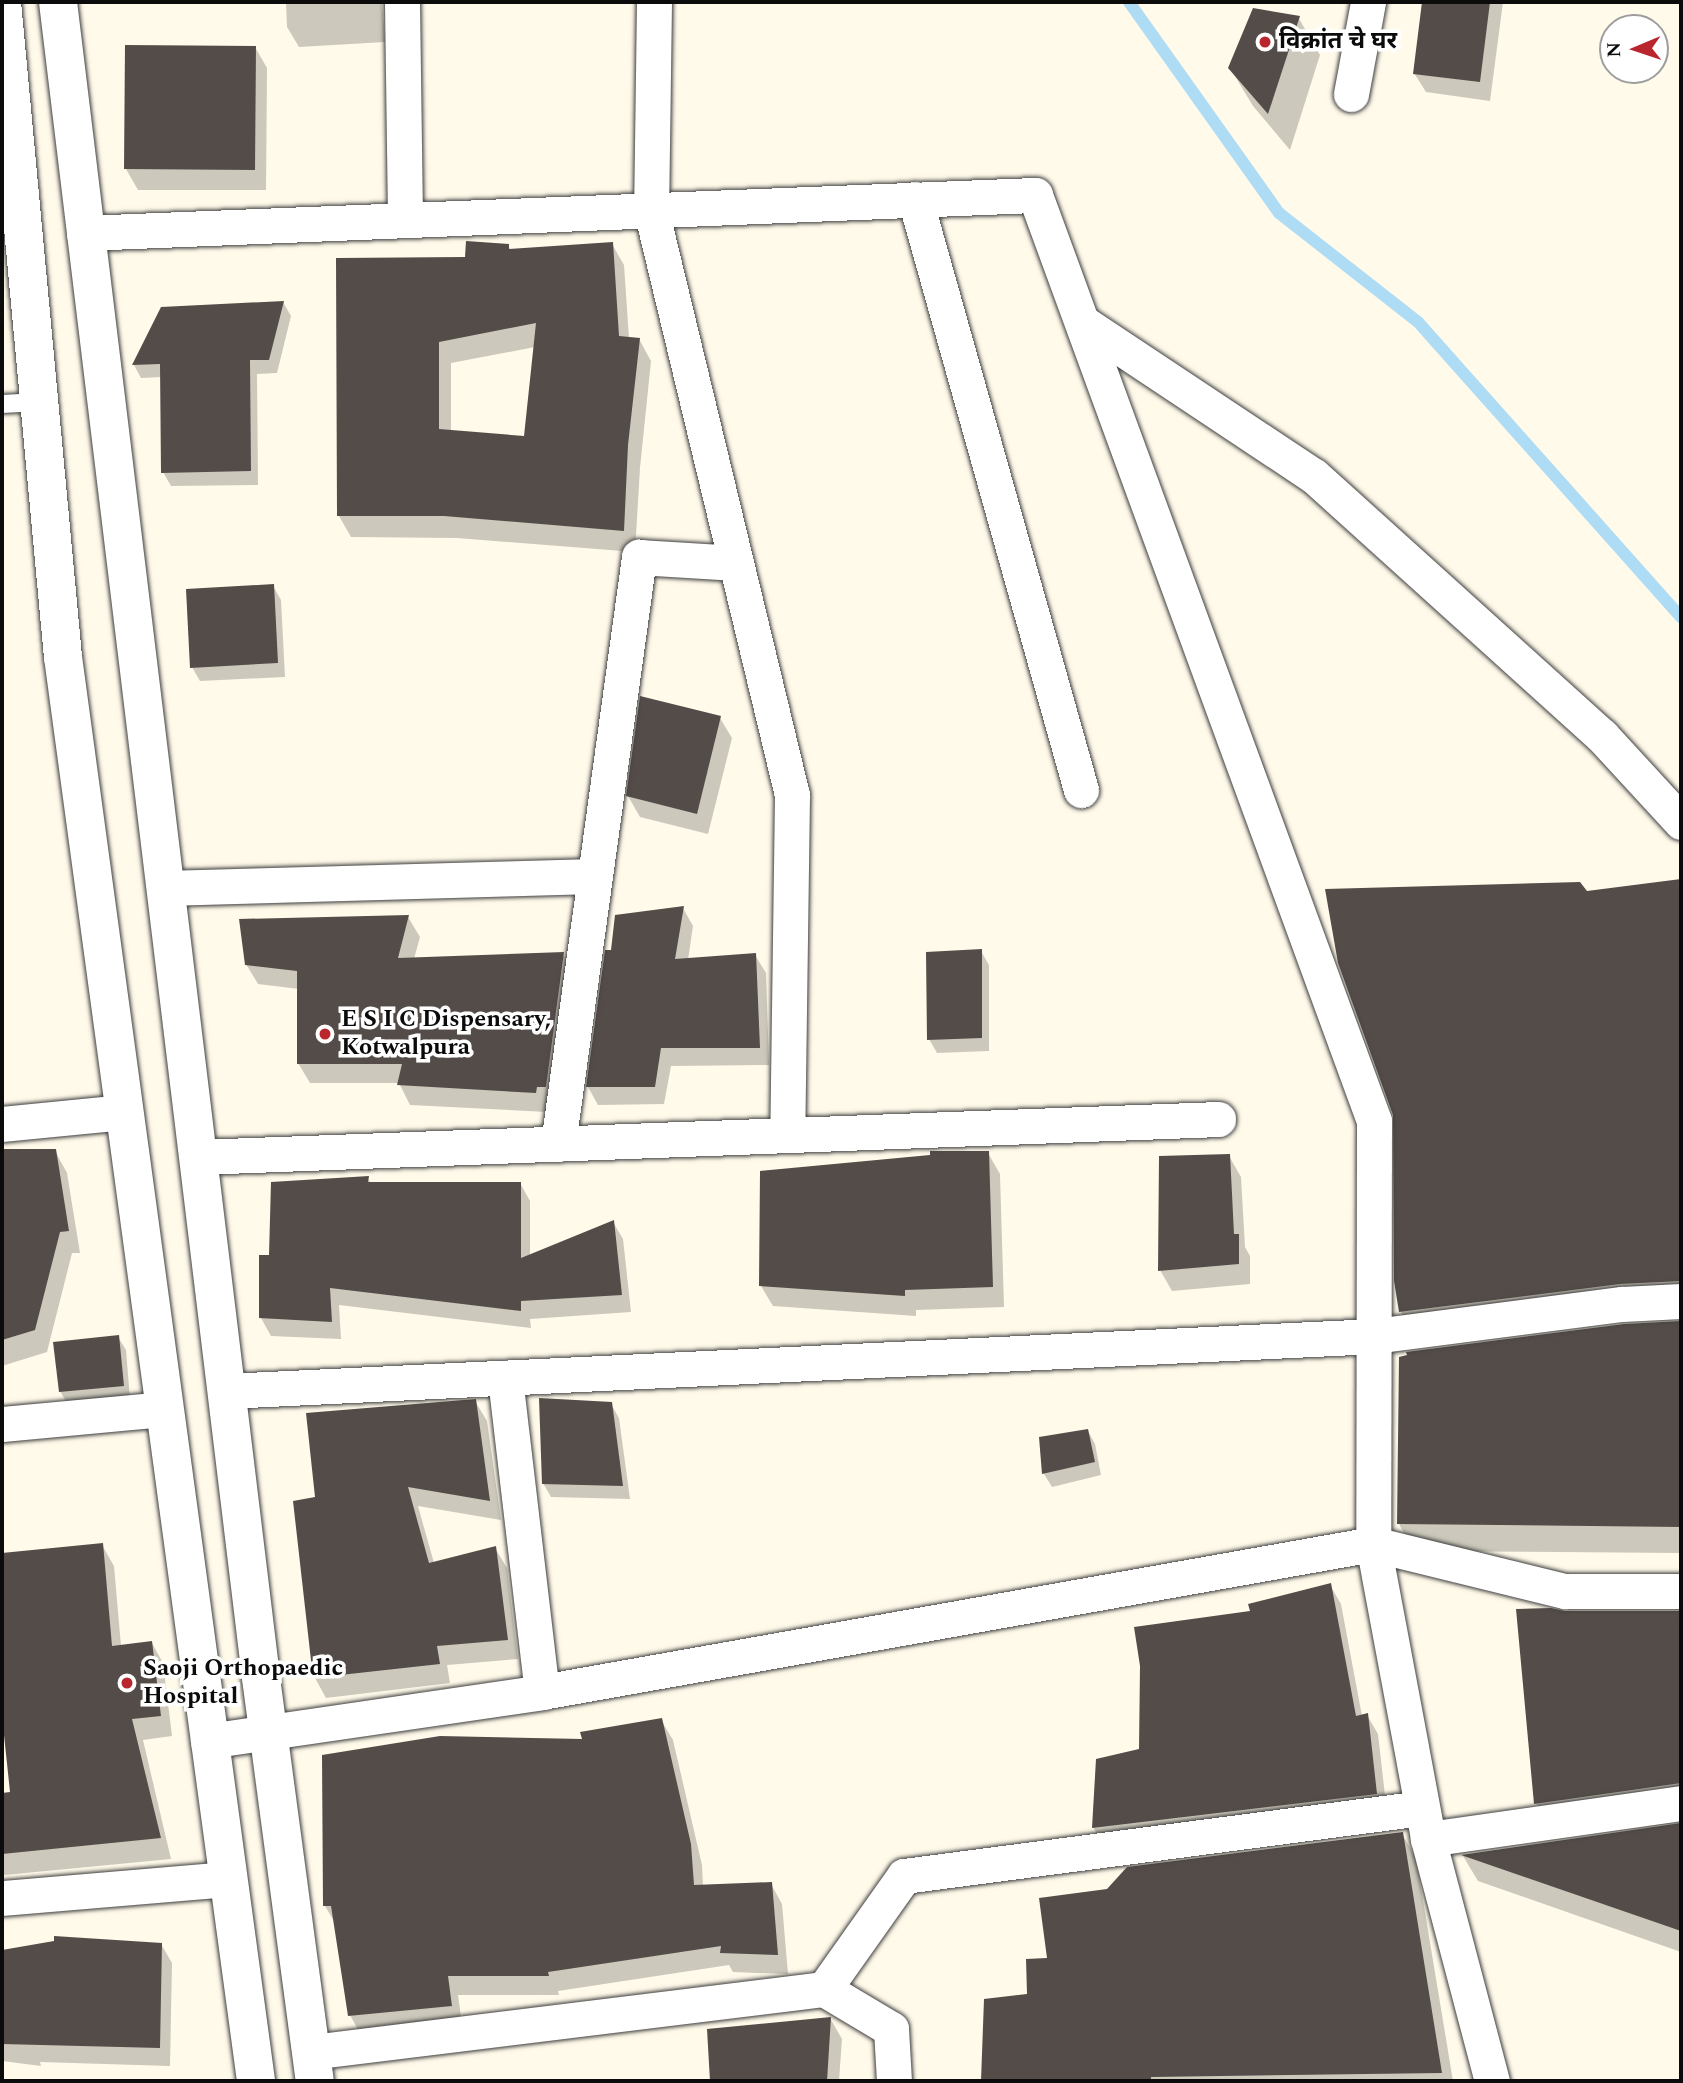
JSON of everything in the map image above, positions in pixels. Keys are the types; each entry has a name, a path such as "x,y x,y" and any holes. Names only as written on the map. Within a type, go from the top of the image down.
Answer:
{"street":[{"path":"2,2 63,657 256,2081"},
{"path":"58,2 268,1731 313,2066 824,1989 891,2029 894,2081"},
{"path":"402,2 405,220"},
{"path":"654,2 651,210 792,795 787,1135"},
{"path":"1351,94 1368,2"},
{"path":"84,233 1035,195 1374,1121 1373,1544 1425,1824 1492,2081"},
{"path":"915,199 1081,790"},
{"path":"1082,322 1314,475 1602,736 1681,822"},
{"path":"558,1143 639,557 736,563"},
{"path":"164,888 595,876"},
{"path":"2,1124 124,1112"},
{"path":"198,1157 1218,1119"},
{"path":"226,1391 1374,1336 1622,1304 1681,1301"},
{"path":"505,1378 542,1692"},
{"path":"2,1424 164,1409"},
{"path":"208,1741 542,1692 1373,1544 1565,1591 1681,1591"},
{"path":"824,1989 904,1876 1425,1824 1681,1803"},
{"path":"2,1898 228,1879"}],"lane":[{"path":"2,404 39,402"}],"building":[{"path":"1422,2 1490,2 1480,82 1413,74"},
{"name":"विक्रांत चे घर","path":"1253,8 1300,16 1268,114 1228,68"},
{"path":"125,45 256,46 255,170 124,169"},
{"path":"466,241 509,244 509,249 613,242 619,336 640,338 628,445 624,531 444,516 337,516 336,258 465,257","holes":["536,323 524,436 439,429 439,342"]},
{"path":"284,301 269,360 250,360 251,471 161,473 160,364 132,365 161,307"},
{"path":"274,584 278,663 190,668 186,589"},
{"path":"640,696 721,716 697,814 626,796"},
{"path":"1681,879 1681,1281 1620,1284 1399,1312 1394,1281 1393,1115 1338,963 1325,889 1580,882 1587,891"},
{"path":"684,906 675,959 756,953 760,1048 661,1048 655,1087 586,1087 605,950 611,950 615,915"},
{"path":"409,915 398,958 564,952 546,1087 537,1087 536,1093 397,1085 402,1064 297,1064 297,971 245,965 239,919"},
{"path":"982,949 982,1038 927,1040 926,952"},
{"path":"2,1149 56,1149 69,1231 60,1232 35,1330 2,1340"},
{"path":"930,1151 989,1151 993,1287 905,1290 905,1296 759,1286 760,1171 930,1155"},
{"path":"1230,1154 1234,1234 1239,1234 1239,1264 1158,1271 1159,1156"},
{"path":"369,1176 368,1182 521,1182 521,1258 614,1220 622,1295 521,1301 521,1311 330,1288 332,1322 259,1318 259,1255 269,1255 271,1182"},
{"path":"1681,1321 1681,1527 1397,1524 1399,1357 1407,1355 1406,1352 1624,1324"},
{"path":"119,1335 124,1386 59,1392 53,1342"},
{"path":"539,1398 612,1402 623,1486 542,1484"},
{"path":"476,1399 490,1501 408,1487 429,1563 496,1546 508,1640 437,1646 440,1664 313,1678 293,1501 315,1497 306,1413"},
{"path":"1088,1429 1095,1462 1042,1474 1039,1437"},
{"path":"103,1543 112,1646 152,1641 161,1716 132,1719 161,1838 2,1854 2,1793 10,1792 2,1716 2,1553"},
{"path":"1331,1583 1356,1716 1368,1713 1377,1794 1092,1828 1096,1759 1139,1749 1140,1666 1134,1627 1250,1611 1248,1604"},
{"path":"1551,1608 1565,1611 1681,1611 1681,1783 1534,1804 1516,1609"},
{"path":"662,1718 691,1844 694,1885 772,1882 778,1955 720,1953 721,1946 548,1972 549,1976 448,1976 452,2006 348,2016 331,1906 323,1906 322,1755 440,1736 582,1739 580,1732"},
{"path":"1681,1823 1681,1931 1461,1855"},
{"path":"1403,1832 1442,2073 1151,2077 1151,2081 981,2081 984,1999 1027,1994 1026,1959 1047,1958 1039,1898 1107,1889 1127,1867"},
{"path":"54,1936 162,1943 160,2048 2,2044 2,1950 54,1941"},
{"path":"831,2017 827,2081 710,2081 707,2029"}],"waterway":[{"path":"1129,2 1279,213 1418,322 1681,617"}],"place":[{"name":"विक्रांत चे घर","path":"1265,42"},
{"name":"E S I C Dispensary, Kotwalpura","path":"325,1034"},
{"name":"Saoji Orthopaedic Hospital","path":"127,1683"}]}
